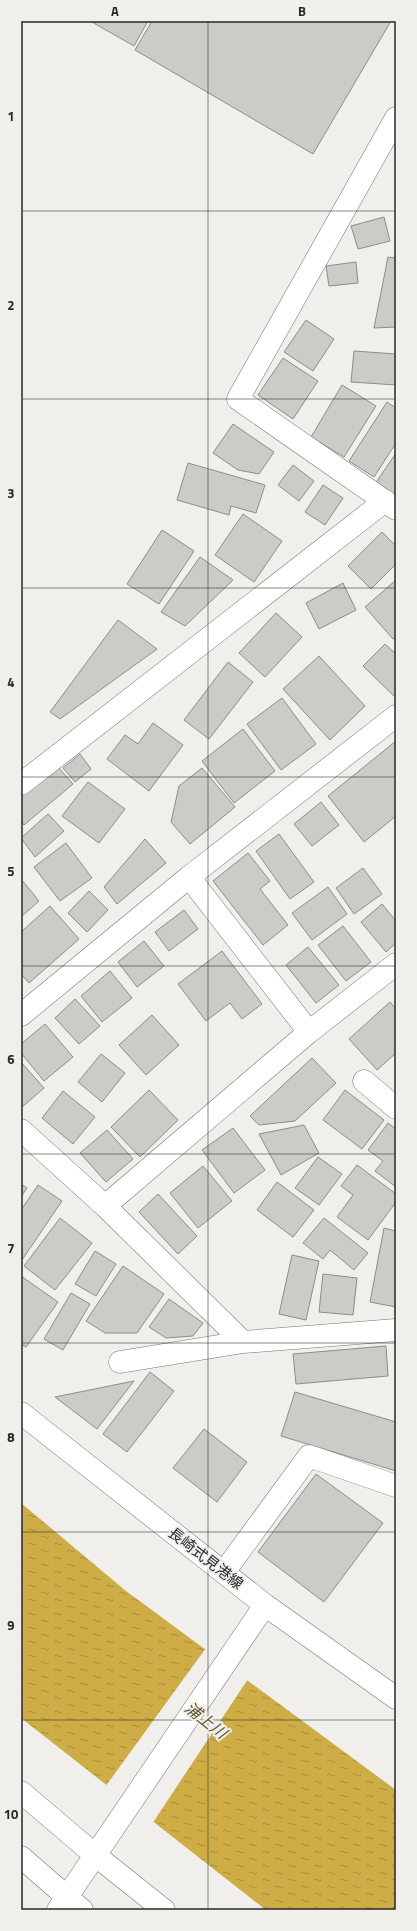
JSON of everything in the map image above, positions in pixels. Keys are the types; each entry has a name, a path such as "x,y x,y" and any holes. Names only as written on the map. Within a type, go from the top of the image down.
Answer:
{"street":[{"path":"21,784 390,505 238,399 396,118"},
{"path":"21,1015 189,877 396,716"},
{"path":"189,877 309,1032"},
{"path":"105,1206 309,1032 396,964"},
{"path":"364,1081 396,1108"},
{"path":"21,1130 105,1206 243,1342"},
{"path":"120,1362 243,1342 396,1330"},
{"name":"長崎式見港線","path":"21,1413 265,1605 396,1698"},
{"path":"224,1572 309,1456 396,1486"},
{"path":"21,1857 69,1906 95,1855 265,1605"},
{"path":"21,1792 95,1855 164,1910"}],"water":[{"name":"浦上川","path":"21,1503 126,1591 396,1790 396,1910 266,1910 21,1718"}],"pier":[{"path":"206,1648 248,1679 152,1824 105,1787"}],"building":[{"path":"90,21 148,21 134,46"},
{"path":"152,21 391,21 313,154 135,50"},
{"path":"384,217 390,241 358,249 351,226"},
{"path":"388,257 396,258 396,327 374,328"},
{"path":"356,262 358,283 329,286 326,266"},
{"path":"306,320 334,339 313,371 284,352"},
{"path":"354,351 396,354 396,385 351,382"},
{"path":"283,358 318,381 293,419 258,395"},
{"path":"342,385 376,406 344,457 311,437"},
{"path":"387,402 396,408 396,443 374,477 349,461"},
{"path":"233,424 274,452 259,474 238,470 213,453"},
{"path":"396,453 396,499 375,484"},
{"path":"188,463 265,485 256,513 231,506 229,515 177,500"},
{"path":"293,465 314,481 299,501 278,485"},
{"path":"323,485 343,498 325,525 305,512"},
{"path":"243,514 282,541 254,582 215,555"},
{"path":"162,530 194,551 159,604 127,584"},
{"path":"382,532 396,546 396,564 371,589 348,566"},
{"path":"200,557 233,580 185,626 161,612"},
{"path":"396,580 396,637 393,639 365,607"},
{"path":"343,583 356,610 319,629 306,603"},
{"path":"276,613 302,637 265,677 239,653"},
{"path":"118,620 157,649 60,719 50,712"},
{"path":"385,644 396,654 396,698 363,666"},
{"path":"319,656 365,706 330,740 283,689"},
{"path":"228,662 253,682 209,739 184,720"},
{"path":"282,698 316,744 281,770 247,724"},
{"path":"153,723 183,745 149,791 107,759 125,735 138,744"},
{"path":"243,729 275,771 234,803 202,761"},
{"path":"396,741 396,816 364,842 328,796"},
{"path":"80,754 91,769 75,782 63,768"},
{"path":"57,766 73,784 24,825 21,821 21,797"},
{"path":"202,768 235,807 190,844 171,822 179,786"},
{"path":"88,782 125,809 99,843 62,816"},
{"path":"321,802 339,825 312,846 294,824"},
{"path":"48,814 64,831 35,857 21,838"},
{"path":"279,834 314,882 290,899 256,851"},
{"path":"145,839 166,863 117,904 104,887"},
{"path":"66,843 92,878 60,901 34,867"},
{"path":"248,853 270,881 260,889 288,925 263,945 213,881"},
{"path":"363,868 382,894 354,914 336,888"},
{"path":"21,879 39,901 21,917"},
{"path":"328,887 347,914 312,940 292,913"},
{"path":"89,891 108,910 87,932 68,913"},
{"path":"382,904 396,921 396,943 386,952 361,922"},
{"path":"50,906 79,939 29,983 21,974 21,932"},
{"path":"184,910 198,929 169,951 155,932"},
{"path":"343,926 371,962 346,981 318,945"},
{"path":"144,941 164,966 137,987 118,962"},
{"path":"308,947 339,985 316,1003 286,965"},
{"path":"222,951 262,1004 242,1019 230,1003 206,1021 178,984"},
{"path":"110,971 132,998 102,1022 81,996"},
{"path":"75,999 100,1026 79,1044 55,1018"},
{"path":"390,1002 396,1009 396,1053 377,1070 349,1039"},
{"path":"152,1015 179,1045 146,1075 119,1045"},
{"path":"45,1024 73,1057 44,1081 21,1053 21,1044"},
{"path":"101,1054 125,1073 102,1102 78,1082"},
{"path":"312,1058 336,1083 295,1121 259,1125 250,1116"},
{"path":"21,1062 44,1088 21,1108"},
{"path":"149,1090 178,1120 140,1157 111,1127"},
{"path":"345,1090 384,1120 362,1149 323,1120"},
{"path":"63,1091 95,1117 73,1144 42,1118"},
{"path":"388,1123 396,1129 396,1187 375,1171 383,1161 368,1150"},
{"path":"304,1125 319,1153 281,1175 259,1134"},
{"path":"233,1128 265,1170 234,1193 202,1150"},
{"path":"107,1130 133,1159 106,1182 80,1153"},
{"path":"318,1157 342,1174 319,1205 295,1188"},
{"path":"357,1165 396,1194 396,1202 368,1240 337,1217 353,1195 341,1186"},
{"path":"203,1166 232,1201 198,1228 170,1193"},
{"path":"277,1182 314,1210 293,1237 257,1210"},
{"path":"21,1184 27,1188 21,1197"},
{"path":"38,1185 62,1201 22,1260 21,1210"},
{"path":"158,1194 197,1236 178,1254 139,1212"},
{"path":"60,1218 92,1243 55,1290 24,1266"},
{"path":"324,1218 368,1253 354,1270 330,1250 323,1259 303,1243"},
{"path":"384,1228 396,1231 396,1307 370,1302"},
{"path":"95,1251 116,1264 96,1296 75,1284"},
{"path":"292,1255 319,1261 306,1320 279,1314"},
{"path":"123,1266 164,1294 137,1333 105,1333 86,1321"},
{"path":"323,1274 357,1278 353,1315 319,1312"},
{"path":"21,1276 58,1302 26,1347 21,1344"},
{"path":"71,1293 90,1304 63,1350 44,1339"},
{"path":"169,1299 203,1323 193,1336 166,1338 149,1327"},
{"path":"386,1346 388,1376 296,1384 293,1354"},
{"path":"150,1372 174,1391 127,1452 103,1434"},
{"path":"134,1381 97,1429 55,1397"},
{"path":"295,1392 396,1422 396,1471 281,1436"},
{"path":"204,1429 247,1462 217,1502 173,1468"},
{"path":"316,1474 383,1523 324,1602 258,1552"}]}
